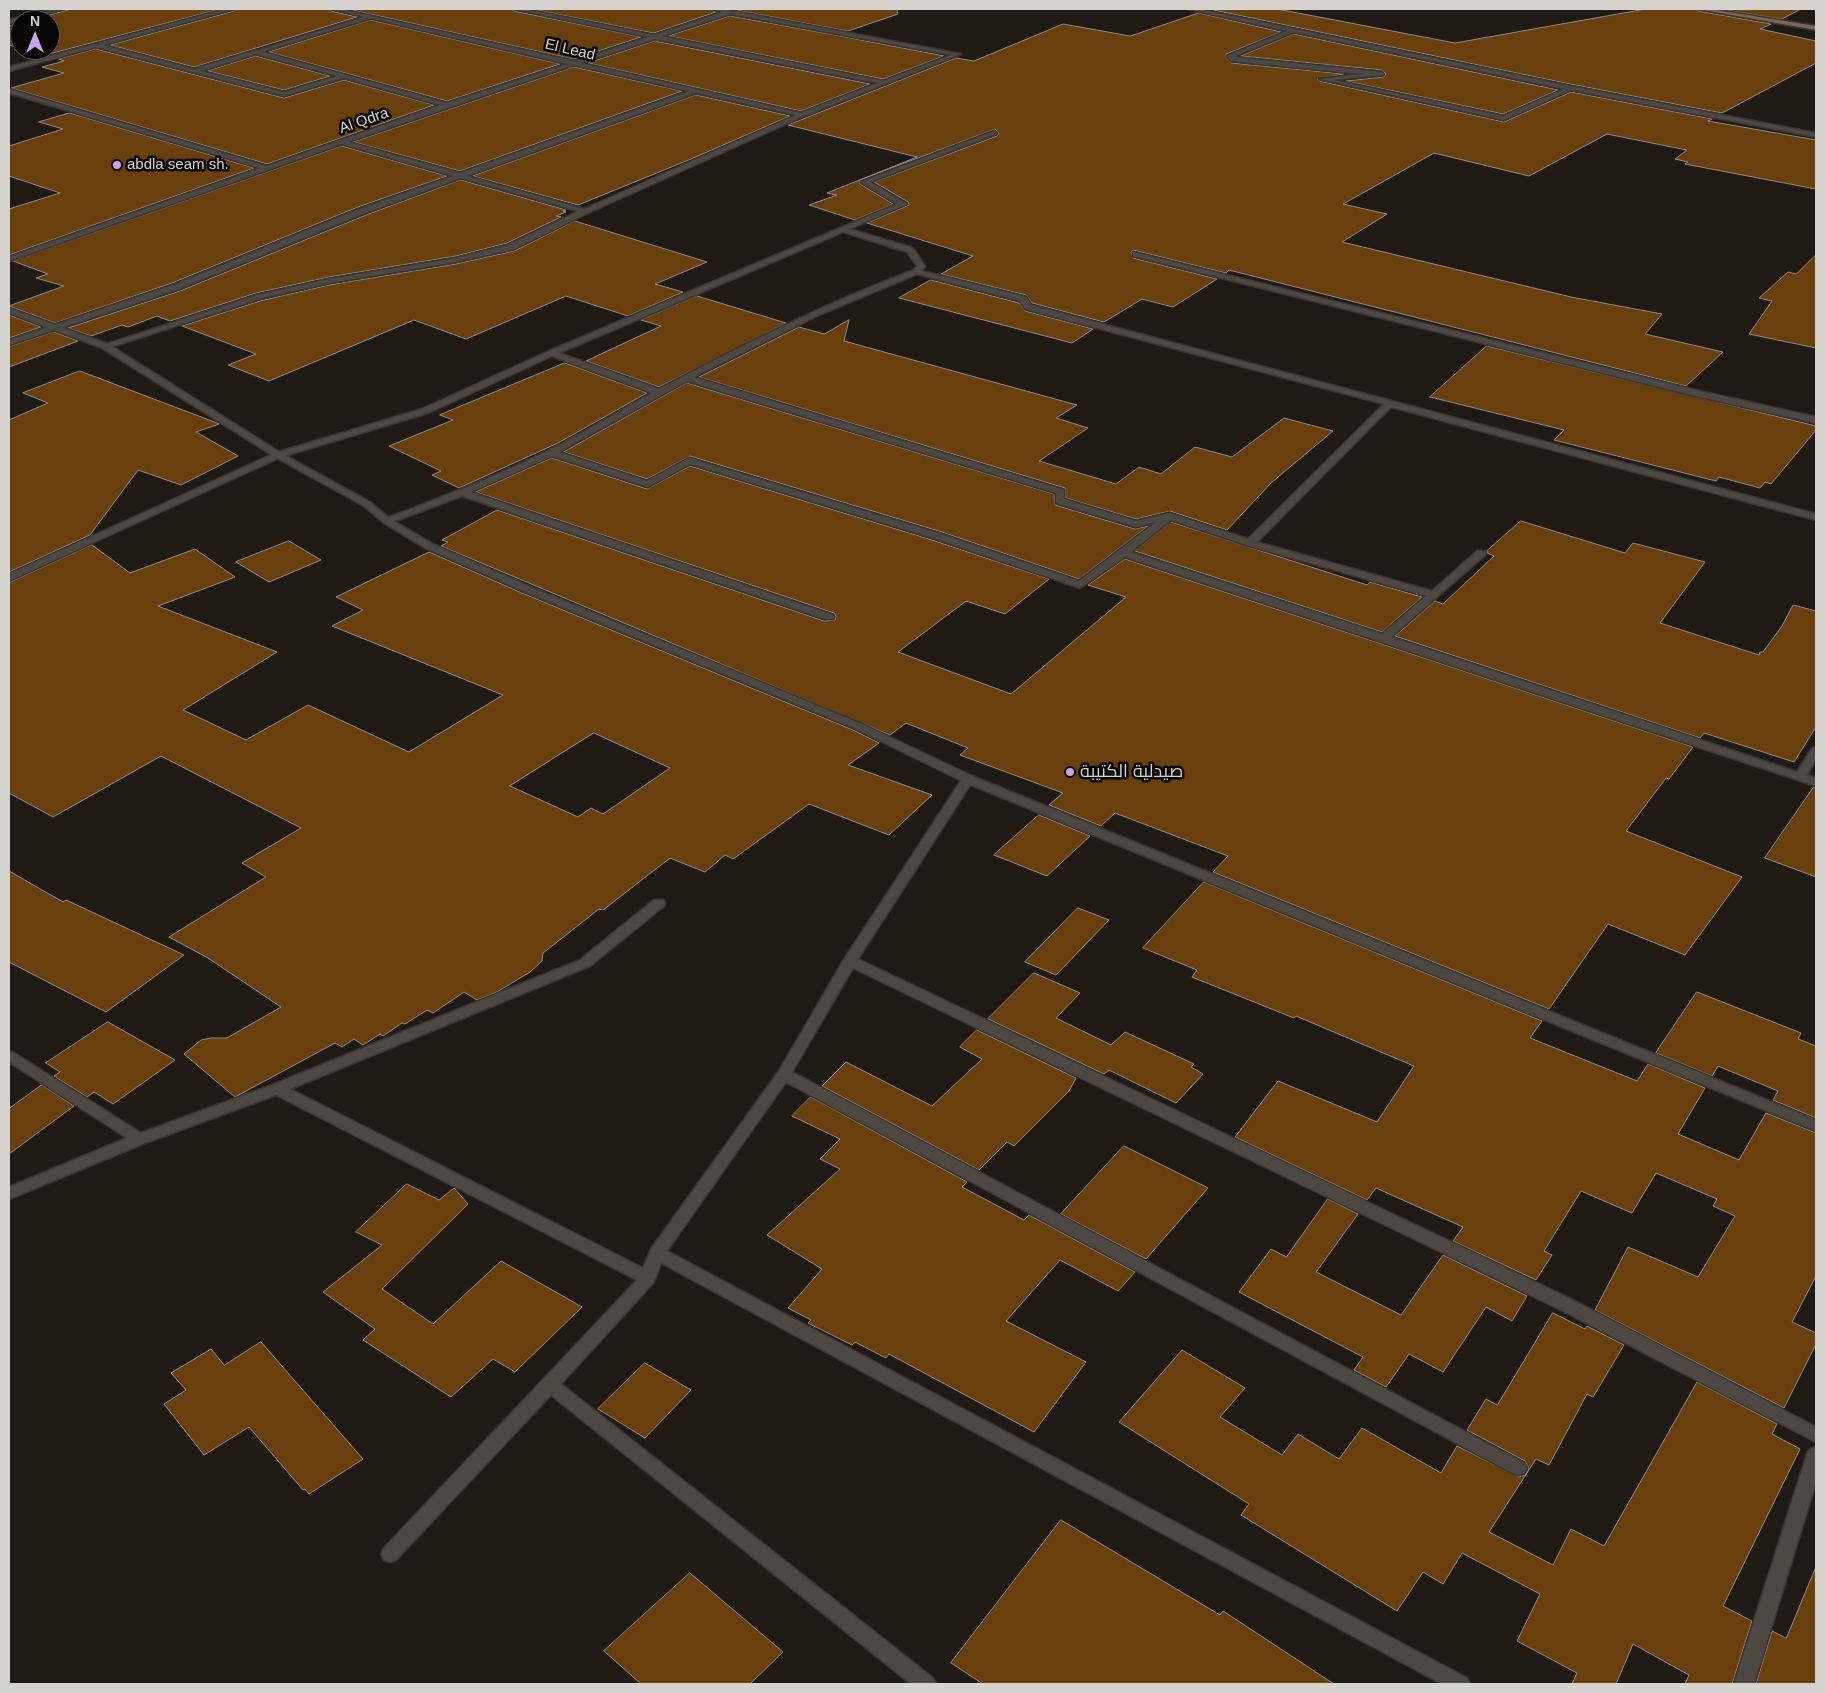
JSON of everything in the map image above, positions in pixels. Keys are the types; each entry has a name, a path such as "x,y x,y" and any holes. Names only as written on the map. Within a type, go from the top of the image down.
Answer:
{"main road":[{"path":"1701,9 1816,28"}],"street":[{"path":"9,22 62,9"},
{"path":"9,69 231,9"},
{"name":"El Lead","path":"334,9 802,115"},
{"path":"517,9 884,84"},
{"path":"105,346 257,297 329,281 456,260 511,247 585,211 802,115 958,54 714,9"},
{"name":"Al Qdra","path":"9,259 447,106 744,9"},
{"path":"1191,9 1570,88 1816,135"},
{"path":"192,71 370,18"},
{"path":"1296,30 1229,57 1233,60 1382,74 1322,79 1504,118 1570,88"},
{"path":"98,46 284,94 344,76"},
{"path":"256,52 447,106"},
{"path":"9,91 266,168"},
{"path":"9,344 55,326 176,287 244,261 340,220 696,91"},
{"path":"9,578 278,455 425,411 552,353 903,204 864,182 994,133"},
{"path":"342,142 585,211"},
{"path":"388,521 464,493 552,453 686,378 826,308 869,289 916,272 921,266 910,250 841,229"},
{"path":"1136,254 1695,393 1816,420"},
{"path":"916,272 1023,299 1028,307 1816,517"},
{"path":"9,310 105,346 278,455 367,504 388,521 438,550 858,726 968,779 1816,1126"},
{"path":"552,353 659,392"},
{"path":"686,378 1061,492 1060,501 1136,524 1169,516 1250,543 1432,594"},
{"path":"1250,543 1389,404"},
{"path":"552,453 648,484 689,461 937,536 1080,584 1124,553 1169,516"},
{"path":"464,493 829,617"},
{"path":"1124,553 1657,727 1816,782"},
{"path":"1383,638 1481,553"},
{"path":"1800,776 1816,750"},
{"path":"390,1554 550,1386 648,1278 657,1253 784,1074 850,961 968,779"},
{"path":"9,1193 140,1139 277,1088 585,963 659,902"},
{"path":"850,961 1565,1304 1816,1434"},
{"path":"9,1056 140,1139"},
{"path":"784,1074 1518,1468"},
{"path":"277,1088 648,1278"},
{"path":"657,1253 1460,1684"},
{"path":"550,1386 926,1684"},
{"path":"1744,1684 1816,1454"}],"building":[{"path":"72,9 220,9 60,51 60,12"},
{"path":"236,9 329,9 357,17 194,67 110,45 234,11"},
{"path":"348,9 512,9 514,11 641,37 574,59"},
{"path":"532,9 709,9 716,12 654,33"},
{"path":"731,9 897,9 898,14 848,31"},
{"path":"1209,9 1277,9 1455,43 1646,9 1696,9 1698,11 1771,24 1760,29 1816,41 1816,63 1722,113 1570,84"},
{"path":"1720,9 1801,9 1782,19"},
{"path":"1199,13 1281,32 1226,54 1231,63 1344,74 1317,79 1319,81 1504,122 1571,92 1712,119 1708,121 1816,140 1816,189 1685,164 1688,162 1675,159 1687,150 1607,134 1529,176 1434,153 1343,204 1387,214 1342,242 1571,297 1662,314 1645,334 1723,352 1686,386 1229,270 1226,273 1133,250 1131,252 1133,258 1217,279 1173,307 1142,299 1104,322 1032,303 1026,295 941,274 973,256 867,223 909,205 908,202 874,182 997,136 999,133 995,129 860,180 860,184 893,204 855,220 809,205 837,195 827,193 917,157 788,125 956,58 974,61 1063,24 1130,36"},
{"path":"730,16 944,56 883,79 669,36"},
{"path":"371,20 560,64 447,101 269,52"},
{"path":"10,26 10,45 9,45"},
{"path":"1294,34 1558,90 1503,114 1346,81 1384,77 1386,74 1382,70 1241,56"},
{"path":"655,41 870,84 801,111 588,63"},
{"path":"96,49 284,98 344,80 434,105 267,164 11,88 64,73 42,67 64,61 60,59"},
{"path":"256,56 330,76 284,90 208,71"},
{"path":"574,67 682,91 460,171 354,142"},
{"path":"696,95 790,116 578,205 473,176"},
{"name":"abdla seam sh.","path":"70,113 254,168 9,255 9,209 60,193 9,176 9,146 63,129 39,122"},
{"path":"342,146 447,176 358,207 172,283 55,323 9,306 64,286 36,278 48,274 13,261"},
{"path":"461,180 566,210 563,211 566,212 556,216 561,217 507,243 456,256 329,277 256,293 170,321 157,316 128,327 122,325 91,336 68,328 180,291 366,215"},
{"path":"575,221 707,262 655,284 683,292 628,316 566,296 466,339 414,320 269,381 228,365 256,354 182,326 260,301 329,285 456,264 514,251"},
{"path":"1816,255 1816,348 1749,334 1772,301 1759,298 1788,272 1796,274"},
{"path":"931,280 1019,303 1025,311 1093,329 1072,343 899,298"},
{"path":"697,296 786,323 659,387 586,361 661,326 641,320"},
{"path":"9,315 41,327 9,338"},
{"path":"849,320 844,341 1077,405 1056,418 1088,428 1039,461 1116,484 1139,467 1161,474 1195,447 1232,457 1284,418 1333,431 1272,482 1227,530 1170,511 1136,519 1066,498 1065,488 699,377 799,327 824,334"},
{"path":"54,332 78,341 9,367 9,347"},
{"path":"1487,346 1816,426 1816,430 1771,484 1765,482 1760,488 1719,477 1716,481 1554,440 1564,430 1430,397"},
{"path":"565,363 647,393 558,443 459,488 432,475 441,471 389,446 453,420 440,415"},
{"path":"80,371 219,424 196,432 238,456 181,485 138,470 90,535 9,572 9,420 48,403 23,393"},
{"path":"687,383 1054,494 1055,505 1135,529 1148,526 1079,579 942,532 690,456 647,479 564,452"},
{"path":"552,458 647,489 690,466 932,540 1049,579 1005,614 966,601 898,652 1011,694 1126,597 1088,585 1125,559 1693,747 1669,779 1666,778 1626,831 1742,877 1685,955 1608,924 1549,1009 1213,872 1228,856 1115,813 1101,826 1049,805 1063,793 960,755 968,748 906,723 890,735 441,546 448,542 442,540 497,510 824,621 835,620 836,616 834,613 476,492"},
{"path":"1521,521 1625,553 1633,543 1705,562 1660,623 1759,655 1782,626 1793,605 1816,611 1816,727 1794,762 1704,733 1700,738 1395,636 1435,601 1443,604 1494,556 1487,553 1487,551"},
{"path":"1171,522 1367,585 1370,582 1422,597 1382,632 1135,551"},
{"path":"289,541 321,560 269,582 236,562"},
{"path":"92,545 130,573 195,549 235,577 158,606 277,652 183,710 246,740 308,705 409,752 503,695 332,626 363,610 336,597 429,552 522,593 853,730 879,743 848,765 932,795 889,835 809,804 733,859 725,855 705,872 670,858 603,910 599,909 543,953 542,961 530,972 497,992 477,1000 464,992 433,1013 427,1010 405,1024 402,1023 383,1036 380,1034 363,1045 354,1039 342,1047 335,1043 235,1097 184,1054 201,1040 227,1038 281,1007 208,958 169,937 266,877 242,863 301,828 161,756 53,817 9,793 9,583","holes":["594,733 670,768 603,814 591,808 578,817 510,786"]},
{"path":"1814,787 1816,788 1816,877 1765,858"},
{"path":"1039,815 1090,836 1047,876 994,855"},
{"path":"9,871 63,902 66,900 184,955 106,1012 9,962"},
{"path":"1204,882 1542,1021 1530,1038 1637,1081 1648,1064 1705,1088 1678,1134 1739,1160 1766,1113 1816,1133 1816,1276 1792,1322 1816,1333 1816,1344 1784,1408 1595,1310 1628,1247 1698,1277 1735,1216 1713,1206 1717,1199 1656,1173 1632,1213 1581,1191 1544,1251 1552,1255 1536,1280 1453,1241 1463,1227 1376,1188 1367,1200 1235,1137 1278,1081 1377,1122 1414,1066 1296,1016 1294,1018 1192,977 1197,970 1143,948"},
{"path":"1078,908 1109,920 1056,975 1025,962"},
{"path":"1034,973 1080,993 1056,1018 1111,1045 1125,1032 1194,1064 1191,1067 1203,1074 1176,1103 1109,1070 1104,1074 988,1019"},
{"path":"1697,992 1801,1033 1798,1039 1816,1046 1816,1118 1773,1100 1778,1091 1718,1066 1712,1076 1656,1053"},
{"path":"108,1022 175,1060 113,1104 94,1092 87,1097 54,1076 60,1072 46,1063"},
{"path":"977,1030 1076,1078 1069,1091 1014,1146 1007,1142 979,1170 822,1086 846,1062 932,1106 982,1059 960,1047"},
{"path":"42,1085 74,1106 9,1154 9,1109"},
{"path":"811,1097 967,1182 962,1187 1024,1220 1029,1215 1135,1272 1118,1291 1060,1260 1006,1321 1086,1362 1034,1432 889,1354 886,1358 855,1342 852,1345 808,1323 811,1320 788,1308 822,1269 767,1235 840,1169 820,1159 840,1139 792,1116"},
{"path":"1124,1146 1208,1188 1146,1259 1061,1214"},
{"path":"407,1184 439,1200 454,1188 468,1204 382,1289 433,1324 501,1261 582,1307 515,1372 493,1359 451,1397 363,1340 375,1329 323,1292 382,1245 356,1232"},
{"path":"1328,1199 1358,1214 1316,1272 1401,1315 1443,1255 1527,1296 1512,1321 1486,1307 1443,1372 1409,1354 1386,1387 1354,1370 1363,1357 1239,1292 1271,1249 1286,1257"},
{"path":"1553,1313 1585,1329 1587,1326 1624,1345 1593,1397 1587,1394 1549,1465 1536,1459 1489,1532 1553,1565 1571,1529 1604,1546 1697,1382 1777,1424 1772,1434 1800,1449 1723,1606 1752,1621 1732,1684 1685,1684 1689,1675 1633,1644 1616,1684 1572,1684 1577,1673 1517,1641 1540,1594 1462,1553 1443,1584 1423,1572 1397,1611 1241,1515 1249,1504 1119,1422 1182,1350 1245,1388 1220,1417 1282,1455 1298,1434 1339,1459 1362,1428 1441,1473 1457,1446 1519,1477 1525,1475 1529,1469 1525,1461 1467,1430 1486,1399 1497,1405"},
{"path":"261,1342 363,1459 309,1494 305,1489 303,1490 249,1427 204,1455 164,1404 186,1390 171,1373 211,1349 224,1365"},
{"path":"645,1363 691,1390 645,1438 598,1409"},
{"path":"1061,1520 1220,1615 1223,1611 1334,1684 983,1684 951,1663"},
{"path":"1816,1567 1816,1684 1756,1684 1772,1631 1786,1638"},
{"path":"690,1573 783,1652 750,1684 641,1684 604,1651"}],"place":[{"name":"abdla seam sh.","path":"117,165"},
{"name":"صيدلية الكتيبة","path":"1070,772"}]}
